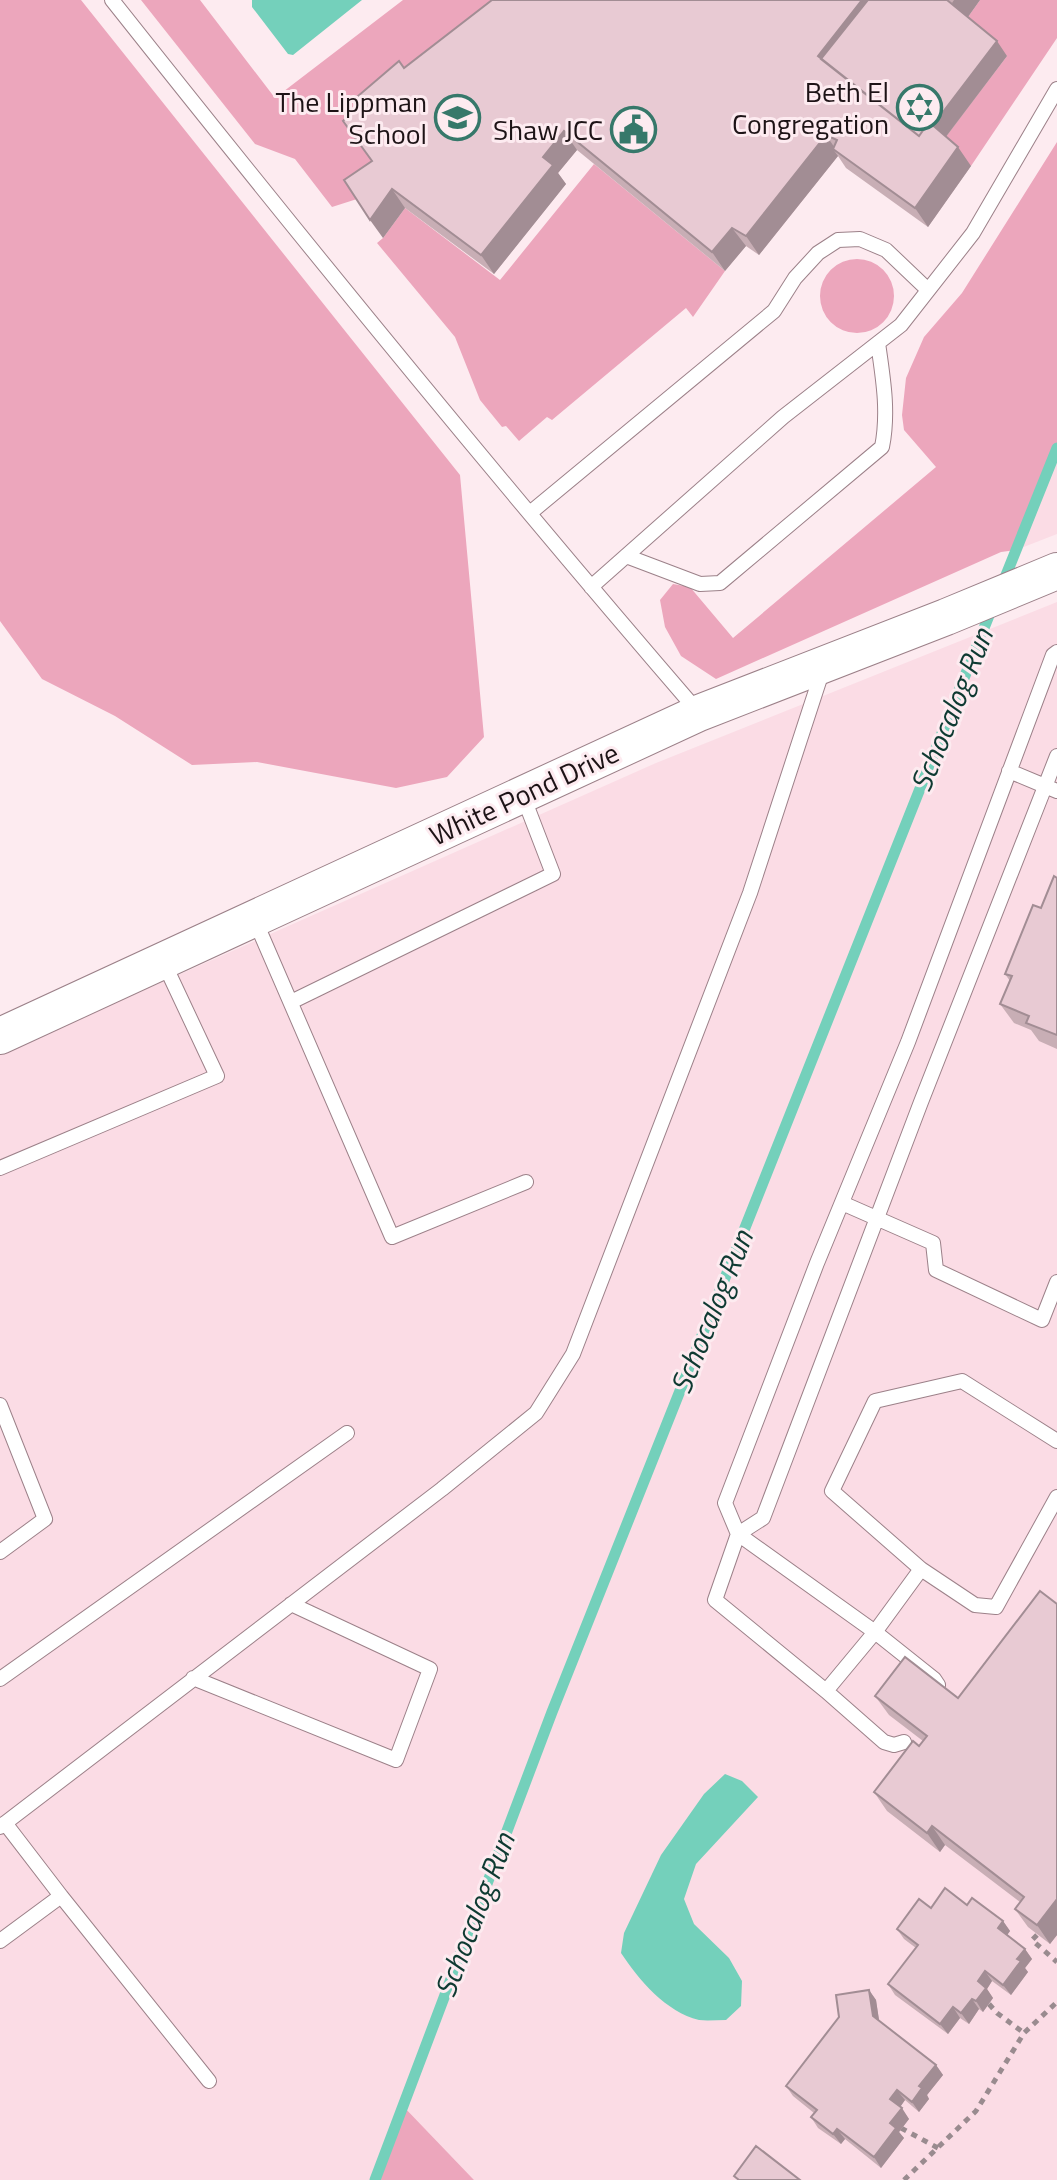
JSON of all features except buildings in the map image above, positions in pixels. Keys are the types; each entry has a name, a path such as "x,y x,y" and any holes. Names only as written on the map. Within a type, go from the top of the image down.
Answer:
{"street":[{"name":"White Pond Drive","path":"2,1032 699,713 1057,571"}],"lane":[{"path":"112,0 530,513 699,713"},
{"path":"591,587 783,417 901,325 973,233 1057,89"},
{"path":"530,513 774,311 795,278 818,253 838,240 860,239 886,250 928,290"},
{"path":"626,556 700,584 720,583 882,447 886,426 878,343"},
{"path":"938,1685 875,1632 738,1534 725,1503 908,1042 1053,655 1057,652"},
{"path":"209,2081 3,1825 442,1489 536,1413 573,1354 750,893 824,665"},
{"path":"904,1742 894,1745 884,1742 715,1600 738,1534 763,1518 921,1102 1051,788 1057,756"},
{"path":"1009,771 1051,788"},
{"path":"291,1002 553,874 523,795"},
{"path":"254,918 392,1237 526,1182"},
{"path":"0,1168 217,1076 162,961"},
{"path":"842,1203 933,1243 936,1270 1042,1320 1057,1282"},
{"path":"1057,1441 962,1381 875,1401 832,1491 921,1569 975,1605 996,1607 1057,1497"},
{"path":"0,1405 45,1519 0,1552"},
{"path":"0,1679 347,1433"},
{"path":"826,1691 875,1632 921,1569"},
{"path":"193,1678 396,1760 430,1669 291,1604"},
{"path":"0,1941 61,1896"}],"path":[{"path":"1037,1935 1032,1940 1057,1962"},
{"path":"904,2180 976,2111 1024,2033 1057,2002"},
{"path":"989,2004 1024,2033"},
{"path":"901,2128 938,2148"}],"shaded area":[{"path":"0,0 81,0 460,475 484,737 447,777 396,788 257,762 192,765 115,716 42,679 0,621"},
{"path":"141,0 200,0 275,98 403,0 493,0 385,179 357,199 332,207 295,159 255,144"},
{"path":"252,0 362,0 293,55 288,54 252,7"},
{"path":"980,0 1057,0 1057,38 971,166 942,141 1007,56 965,21"},
{"path":"1057,142 1057,448 1016,550 1001,552 716,679 681,656 665,627 660,600 673,584 690,587 733,638 936,467 904,430 902,415 906,378 924,337 962,293"},
{"path":"594,164 725,271 693,317 686,308 552,420 547,417 519,441 506,426 502,427 480,400 455,337 377,243 405,208 500,280"},
{"path":"857,259 871,262 883,270 891,282 894,296 891,310 883,322 871,330 857,333 843,330 831,322 823,310 820,296 823,282 831,270 843,262"},
{"path":"1057,448 1057,534 1016,550 1025,528"},
{"path":"1057,602 1057,2180 474,2180 404,2107 375,2180 0,2180 0,1054 656,763"},
{"path":"725,1774 742,1781 758,1797 696,1864 684,1899 694,1924 729,1958 742,1981 741,2006 726,2020 699,2020 665,2002 636,1974 621,1953 624,1933 661,1855 704,1794"},
{"path":"403,2106 474,2180 375,2180"}],"waterway":[{"name":"Schocalog Run","path":"1002,585 1057,448"},
{"name":"Schocalog Run","path":"375,2180 552,1712 992,608"}],"place":[{"name":"Beth El Congregation","path":"920,108"},
{"name":"The Lippman School","path":"458,118"},
{"name":"Shaw JCC","path":"634,130"}]}
